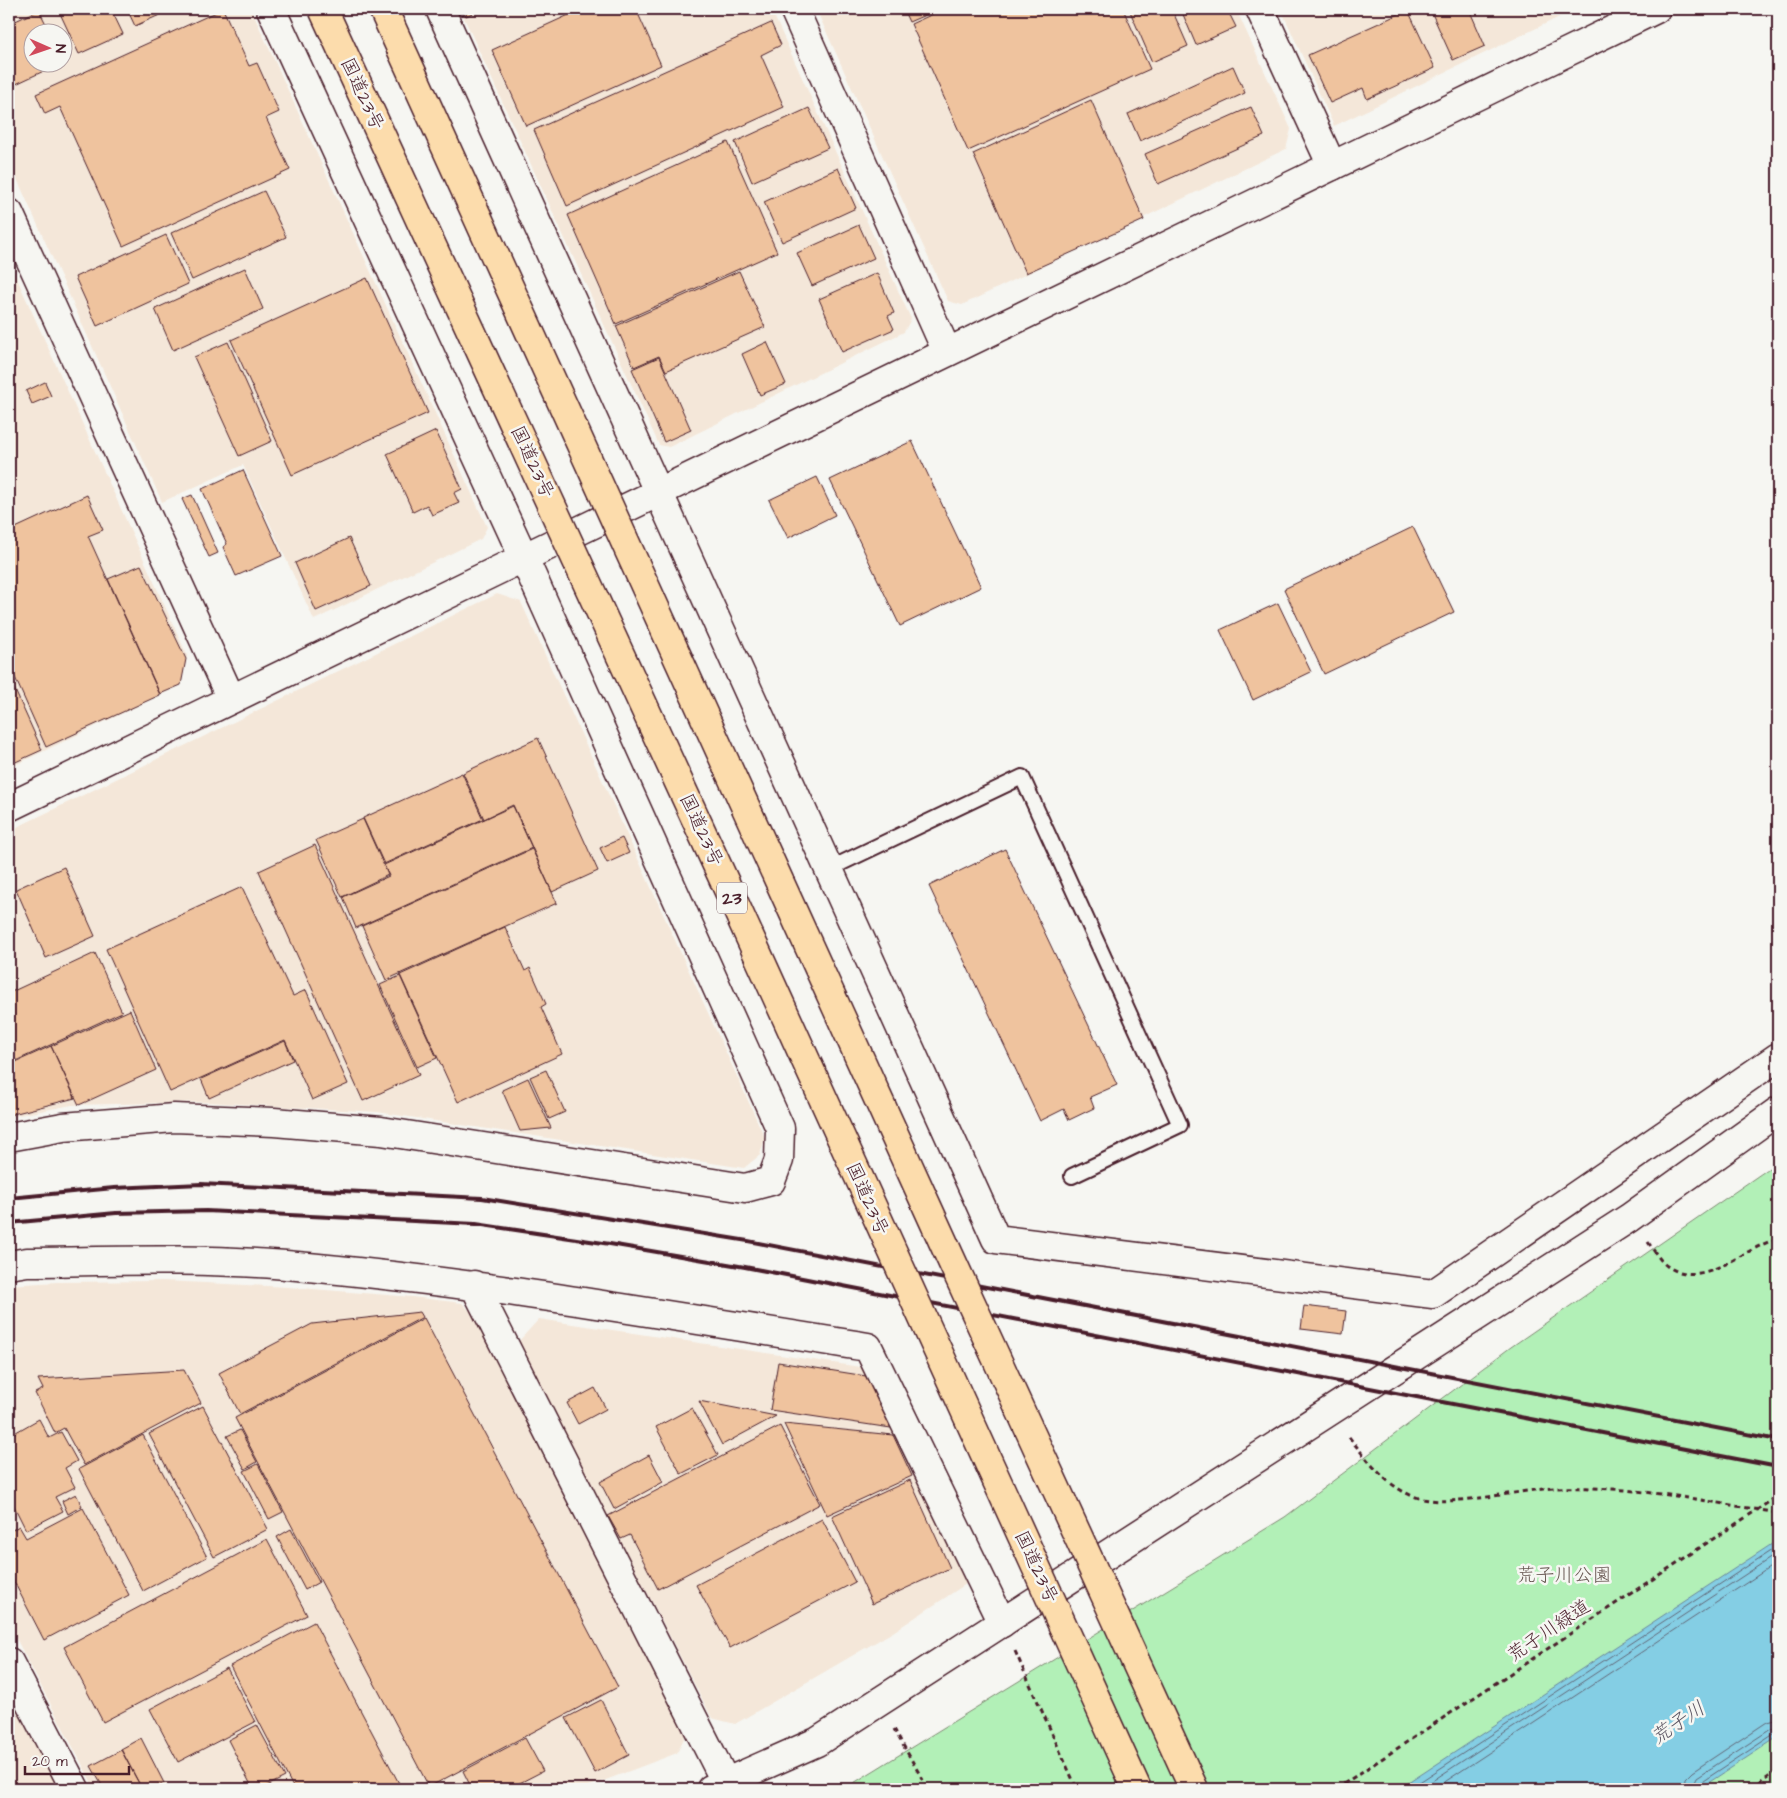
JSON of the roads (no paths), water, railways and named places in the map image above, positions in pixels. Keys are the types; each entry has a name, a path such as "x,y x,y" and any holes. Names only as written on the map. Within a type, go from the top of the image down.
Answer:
{"highway":[{"name":"国道23号","path":"323,9 722,876 1137,1789"},
{"path":"383,9 1194,1789"}],"street":[{"path":"9,1137 64,1127 174,1118 274,1122 381,1131 745,1188 771,1181 779,1160 780,1128 523,556 271,9"},
{"path":"440,9 996,1239 1433,1294 1778,1057"},
{"path":"794,9 947,352"},
{"path":"1260,9 1332,166"},
{"path":"9,807 523,556 1656,9"},
{"path":"9,213 231,699"},
{"path":"474,1284 718,1786 817,1742 879,1703 1629,1218 1778,1111"},
{"path":"9,1264 170,1261 284,1265 474,1284 868,1347 1002,1624"},
{"path":"9,1662 74,1789"}],"lane":[{"path":"829,869 1022,777 1180,1125 1072,1176"}],"water":[{"name":"荒子川","path":"1778,1540 1778,1737 1699,1789 1399,1789"}],"railway":[{"path":"9,1198 114,1188 201,1184 482,1198 748,1241 1778,1440"},
{"path":"9,1223 116,1213 206,1211 476,1224 745,1267 1778,1467"}],"park label":[{"name":"荒子川公園","path":"1564,1575"}]}
